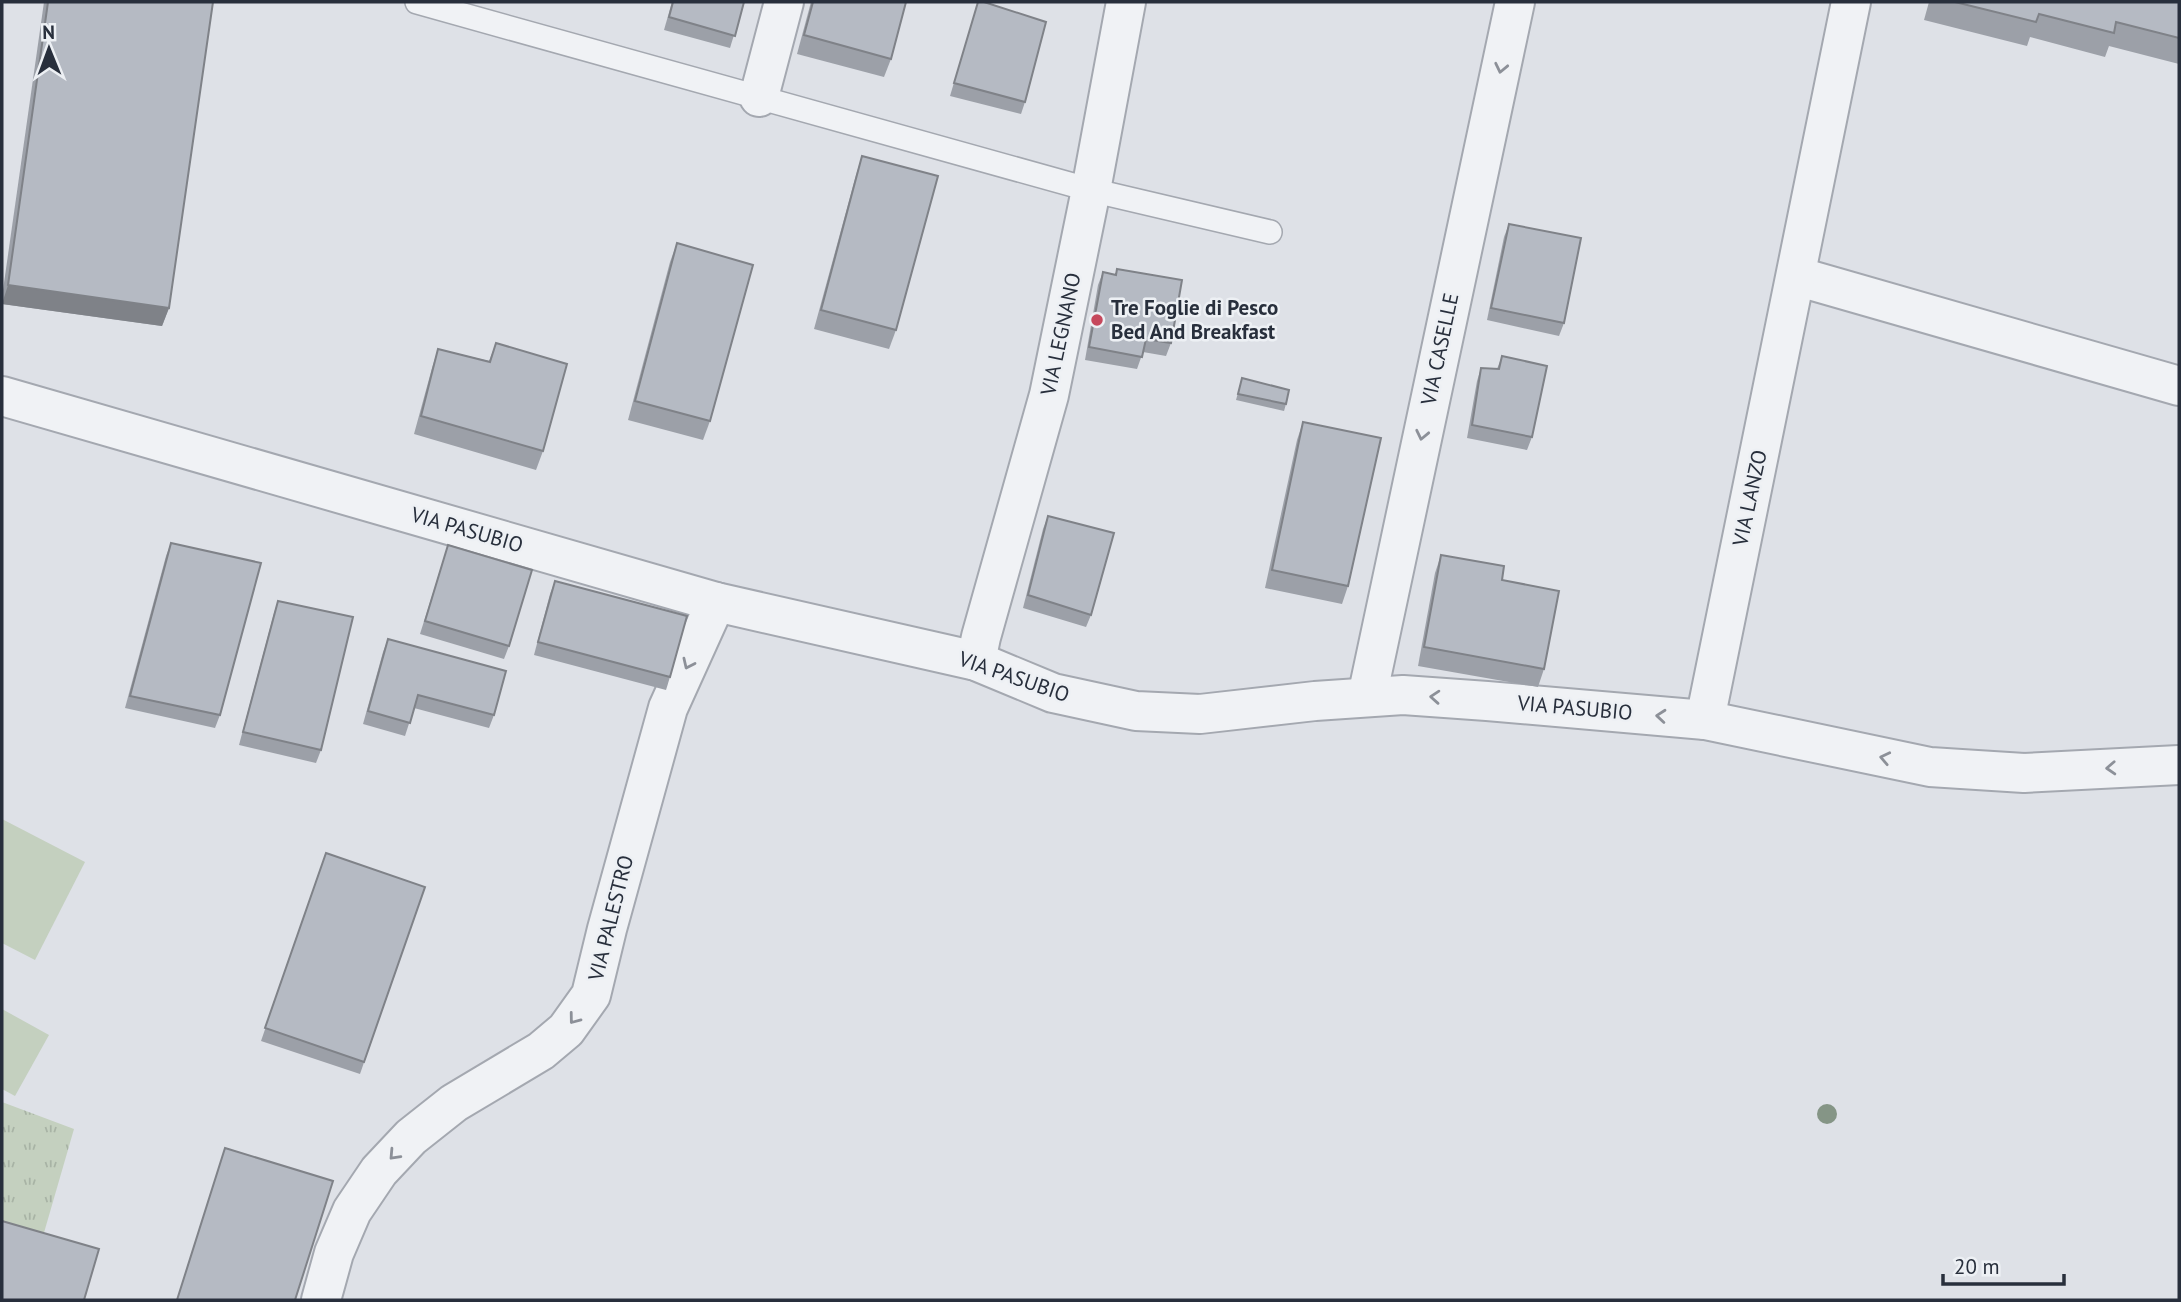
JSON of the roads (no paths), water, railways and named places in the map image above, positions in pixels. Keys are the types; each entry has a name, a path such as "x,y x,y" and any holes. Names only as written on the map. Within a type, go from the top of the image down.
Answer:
{"street":[{"path":"759,97 785,2"},
{"name":"VIA LEGNANO","path":"976,661 1049,395 1126,2"},
{"name":"VIA CASELLE","path":"1367,697 1515,2"},
{"name":"VIA LANZO","path":"1705,720 1851,2"},
{"path":"1796,276 2179,386"},
{"name":"VIA PASUBIO","path":"2,396 716,602 976,661 1053,694 1136,711 1200,714 1315,701 1403,695 1705,720 1930,767 2024,773 2179,765"},
{"name":"VIA PALESTRO","path":"321,1300 334,1253 352,1211 379,1171 411,1137 454,1103 541,1051 566,1030 592,995 607,929 668,708 716,602"}],"lane":[{"path":"417,2 1091,190 1270,232"}],"place":[{"name":"Tre Foglie di Pesco Bed And Breakfast","path":"1097,320"}]}
